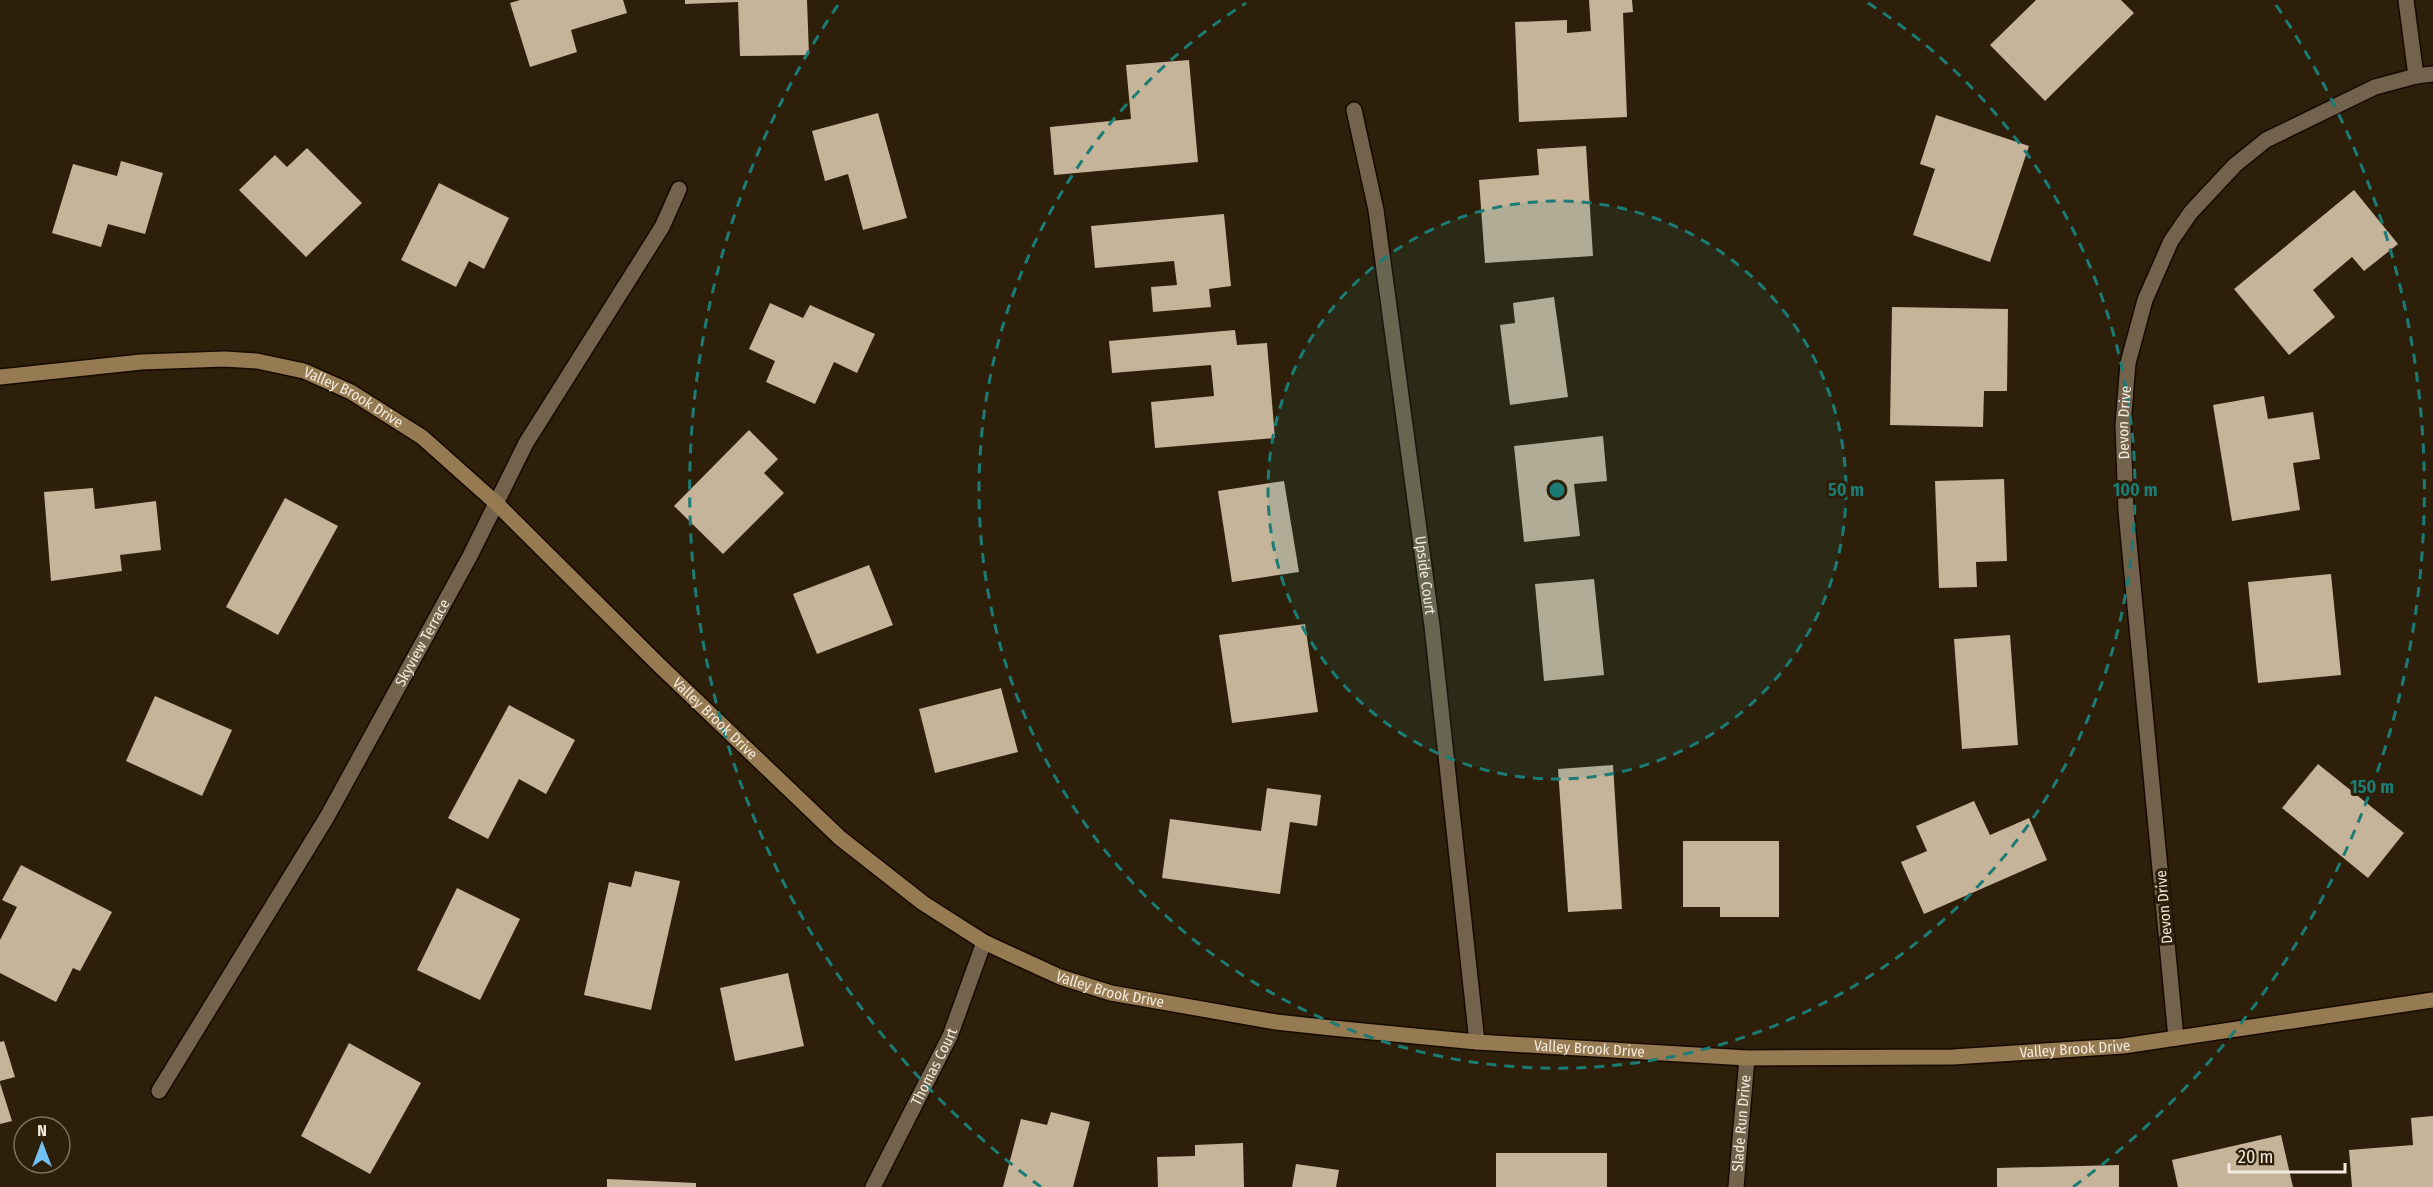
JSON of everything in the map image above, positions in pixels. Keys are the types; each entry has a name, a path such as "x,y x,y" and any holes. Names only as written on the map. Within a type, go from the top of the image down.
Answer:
{"street":[{"path":"2406,0 2416,76"},
{"name":"Devon Drive","path":"2176,1038 2126,511 2123,425 2128,363 2145,300 2171,241 2191,212 2235,165 2266,140 2375,87 2433,74"},
{"name":"Upside Court","path":"1354,110 1376,210 1430,614 1477,1042"},
{"name":"Skyview Terrace","path":"159,1091 327,817 526,443 662,227 679,189"},
{"name":"Valley Brook Drive","path":"0,377 141,362 225,359 257,361 304,371 351,392 422,437 496,503 659,665 840,838 923,903 984,942 1060,977 1111,993 1276,1022 1477,1042 1747,1058 1953,1057 2122,1046 2433,1000"},
{"name":"Thomas Court","path":"873,1187 950,1036 984,942"},
{"name":"Slade Run Drive","path":"1736,1187 1747,1058"}],"building":[{"path":"520,0 623,0 627,13 571,30 577,52 530,67 510,3"},
{"path":"685,0 807,0 809,55 740,56 738,2 685,4"},
{"path":"1589,0 1632,0 1633,12 1623,13 1627,117 1519,122 1515,22 1567,20 1567,33 1591,31"},
{"path":"2036,0 2121,0 2134,13 2045,101 1990,45"},
{"path":"1189,60 1198,162 1054,175 1050,127 1131,119 1126,65"},
{"path":"878,113 907,218 863,230 848,174 825,181 812,131"},
{"path":"1936,115 2029,146 1990,262 1913,235 1935,169 1920,164"},
{"path":"1586,146 1593,256 1485,263 1479,180 1539,175 1537,149"},
{"path":"307,148 362,203 306,257 239,190 275,155 287,167"},
{"path":"121,161 163,173 145,234 108,224 101,247 52,233 73,164 117,176"},
{"path":"439,183 509,218 484,269 469,261 456,287 401,260"},
{"path":"2354,190 2398,244 2364,271 2352,257 2313,290 2335,317 2289,355 2234,289"},
{"path":"1224,214 1231,286 1209,289 1211,307 1153,312 1151,287 1177,285 1174,261 1095,268 1091,226"},
{"path":"1554,297 1568,397 1510,405 1500,325 1515,323 1513,303"},
{"path":"770,303 803,318 810,305 875,334 857,373 834,362 815,404 766,382 775,361 749,349"},
{"path":"1892,307 2008,309 2007,391 1984,391 1983,427 1890,425"},
{"path":"1235,330 1237,345 1267,343 1275,438 1155,448 1151,402 1214,396 1211,365 1112,373 1109,341"},
{"path":"2264,396 2268,419 2313,412 2320,459 2293,463 2300,510 2232,521 2213,405"},
{"path":"749,430 778,459 764,473 784,493 723,554 674,506"},
{"path":"1603,436 1607,481 1574,484 1580,536 1524,542 1514,446"},
{"path":"2004,479 2007,561 1976,562 1977,587 1939,588 1935,481"},
{"path":"1284,481 1299,572 1232,582 1218,491"},
{"path":"93,488 95,509 156,501 161,550 120,555 122,571 51,581 44,492"},
{"path":"285,498 338,526 278,635 226,607"},
{"path":"869,565 893,625 817,654 793,594"},
{"path":"2331,574 2341,675 2258,683 2248,582"},
{"path":"1594,579 1604,675 1544,681 1535,584"},
{"path":"1305,624 1318,712 1232,723 1219,635"},
{"path":"2010,635 2018,745 1962,749 1954,639"},
{"path":"1001,688 1018,752 935,773 919,709"},
{"path":"155,696 232,730 202,796 126,761"},
{"path":"509,705 575,740 546,794 519,779 488,839 448,818"},
{"path":"2318,764 2404,833 2368,878 2282,808"},
{"path":"1613,765 1622,909 1568,912 1558,769"},
{"path":"1267,788 1321,795 1317,826 1290,822 1280,894 1162,878 1170,819 1261,831"},
{"path":"1974,801 1990,835 2029,818 2047,860 1924,914 1901,862 1927,851 1916,826"},
{"path":"1683,841 1779,841 1779,917 1720,917 1720,907 1683,907"},
{"path":"21,865 112,912 80,971 73,968 56,1002 0,973 0,940 17,907 2,900"},
{"path":"635,871 680,881 651,1010 584,995 609,882 631,887"},
{"path":"457,888 520,919 480,1000 417,970"},
{"path":"788,973 804,1046 735,1061 720,988"},
{"path":"4,1041 15,1077 0,1081 0,1042"},
{"path":"349,1043 421,1083 370,1174 301,1136"},
{"path":"0,1083 12,1121 0,1124"},
{"path":"1051,1112 1090,1122 1073,1187 1003,1187 1021,1119 1047,1125"},
{"path":"2433,1116 2433,1187 2352,1187 2349,1150 2413,1145 2411,1118"},
{"path":"2281,1135 2293,1187 2178,1187 2172,1160"},
{"path":"1243,1143 1244,1187 1158,1187 1157,1157 1195,1156 1195,1145"},
{"path":"1496,1153 1607,1153 1607,1187 1496,1187"},
{"path":"1296,1164 1339,1170 1336,1187 1292,1187"},
{"path":"2119,1165 2119,1187 1997,1187 1997,1168"},
{"path":"607,1179 696,1183 696,1187 607,1187"}]}
